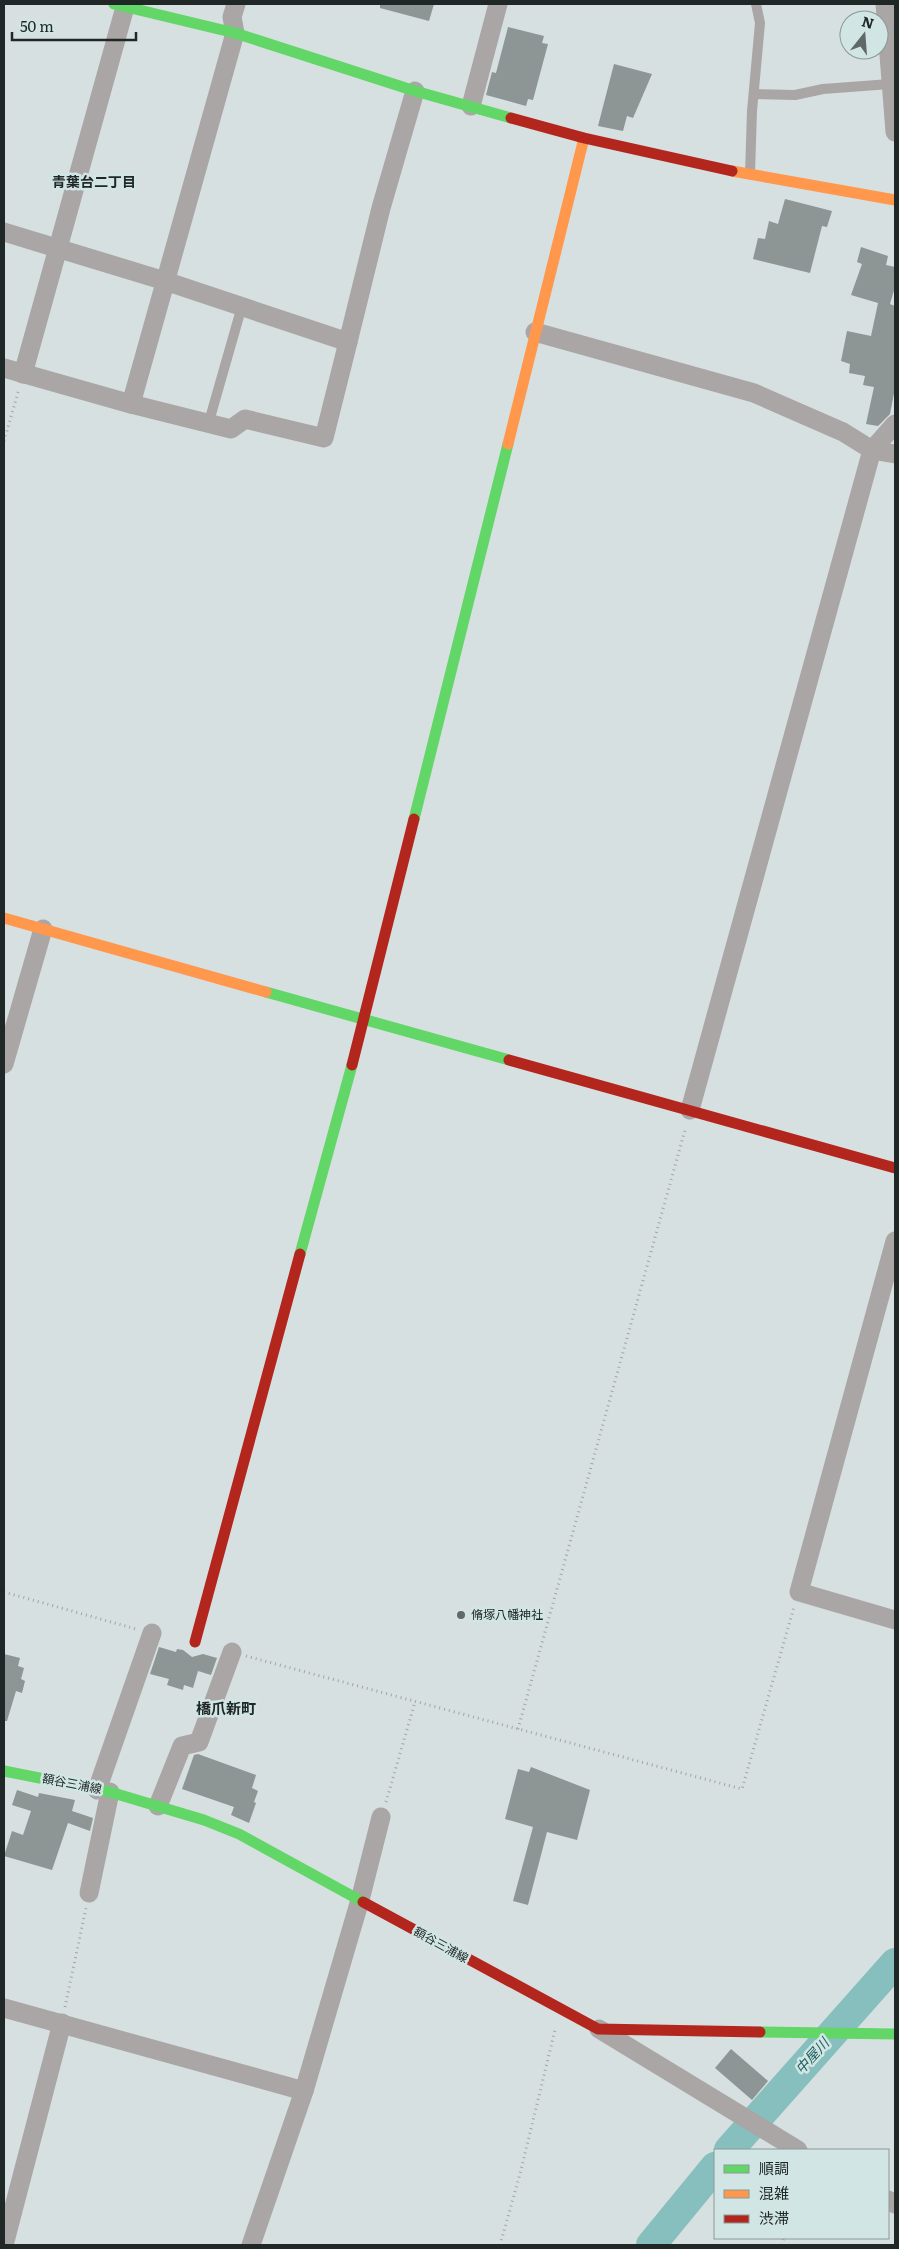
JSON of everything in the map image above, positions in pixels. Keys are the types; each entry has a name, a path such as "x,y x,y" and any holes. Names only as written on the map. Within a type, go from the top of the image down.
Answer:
{"street":[{"path":"131,404 235,33 232,17 236,4"},
{"path":"471,106 498,4"},
{"path":"885,4 895,132"},
{"path":"23,374 120,5 235,33 415,91 584,138 750,175 895,200"},
{"path":"4,368 208,424 232,429 245,419 324,438 380,208 415,91"},
{"path":"195,1642 364,1019 584,138"},
{"path":"4,232 165,281 348,342"},
{"path":"535,332 754,393 842,432 872,450 895,454"},
{"path":"690,1110 872,450 895,424"},
{"path":"4,918 895,1168"},
{"path":"4,1064 43,929"},
{"path":"895,1241 799,1592 895,1620"},
{"path":"89,1894 103,1791 152,1633"},
{"path":"158,1806 182,1746 199,1742 232,1652"},
{"name":"額谷三浦線","path":"4,1771 103,1791 204,1820 239,1834 598,2029 895,2034"},
{"path":"251,2245 304,2091 382,1818"},
{"path":"4,2008 304,2091"},
{"path":"4,2245 62,2023"},
{"path":"598,2029 706,2095 762,2126 796,2149"}],"lane":[{"path":"750,175 760,23 756,4"},
{"path":"754,94 795,95 823,89 890,84"},
{"path":"208,424 242,306"}],"path":[{"path":"4,441 23,374"},
{"path":"518,1729 690,1110"},
{"path":"4,1592 152,1633"},
{"path":"232,1652 742,1789 799,1592"},
{"path":"382,1818 415,1702"},
{"path":"62,2023 89,1894"},
{"path":"500,2245 520,2174 560,2010"}],"building":[{"path":"380,4 434,4 429,21 380,8"},
{"path":"508,27 544,36 542,43 548,44 533,100 528,99 526,106 486,95 492,72 496,73"},
{"path":"614,64 652,74 633,118 627,116 623,131 598,126"},
{"path":"785,199 832,211 827,227 822,226 810,273 753,259 758,238 765,239 769,221 778,224"},
{"path":"861,247 888,256 886,265 895,267 895,287 890,304 895,306 895,388 890,414 878,426 866,424 874,387 863,385 865,376 849,373 850,364 841,361 847,331 871,336 878,303 851,295 862,264 857,262"},
{"path":"159,1647 176,1652 177,1649 183,1650 192,1657 203,1654 217,1658 211,1675 198,1671 193,1688 184,1685 183,1690 167,1685 169,1679 150,1674"},
{"path":"4,1654 20,1658 18,1666 24,1668 21,1679 25,1681 22,1693 16,1691 7,1721 4,1721"},
{"path":"198,1754 256,1775 252,1788 258,1791 249,1823 231,1815 234,1807 182,1789 194,1755"},
{"path":"531,1767 590,1790 577,1840 547,1832 528,1905 513,1901 533,1827 505,1819 518,1769 529,1772"},
{"path":"17,1790 38,1797 39,1793 75,1800 72,1811 93,1818 90,1831 68,1823 52,1870 4,1856 12,1831 23,1835 31,1811 12,1805"},
{"path":"731,2049 768,2081 752,2100 715,2068"}],"waterway":[{"name":"中屋川","path":"730,2149 895,1963"},
{"name":"中屋川","path":"651,2245 714,2168"}],"traffic: fast":[{"path":"114,4 235,33 415,91 511,118"},
{"path":"414,819 508,444"},
{"path":"266,992 509,1060"},
{"path":"300,1254 352,1065"},
{"path":"4,1771 110,1792 204,1820 239,1834 363,1902"},
{"path":"760,2032 895,2034"}],"traffic: slow":[{"path":"508,444 584,138"},
{"path":"732,171 895,200"},
{"path":"4,918 266,992"}],"traffic: jam":[{"path":"511,118 584,138 732,171"},
{"path":"352,1065 414,819"},
{"path":"509,1060 895,1168"},
{"path":"195,1642 300,1254"},
{"path":"363,1902 598,2029 760,2032"}],"place":[{"name":"脩塚八幡神社","path":"461,1615"}],"district":[{"name":"青葉台二丁目","path":"94,182"},
{"name":"橋爪新町","path":"226,1709"}]}
